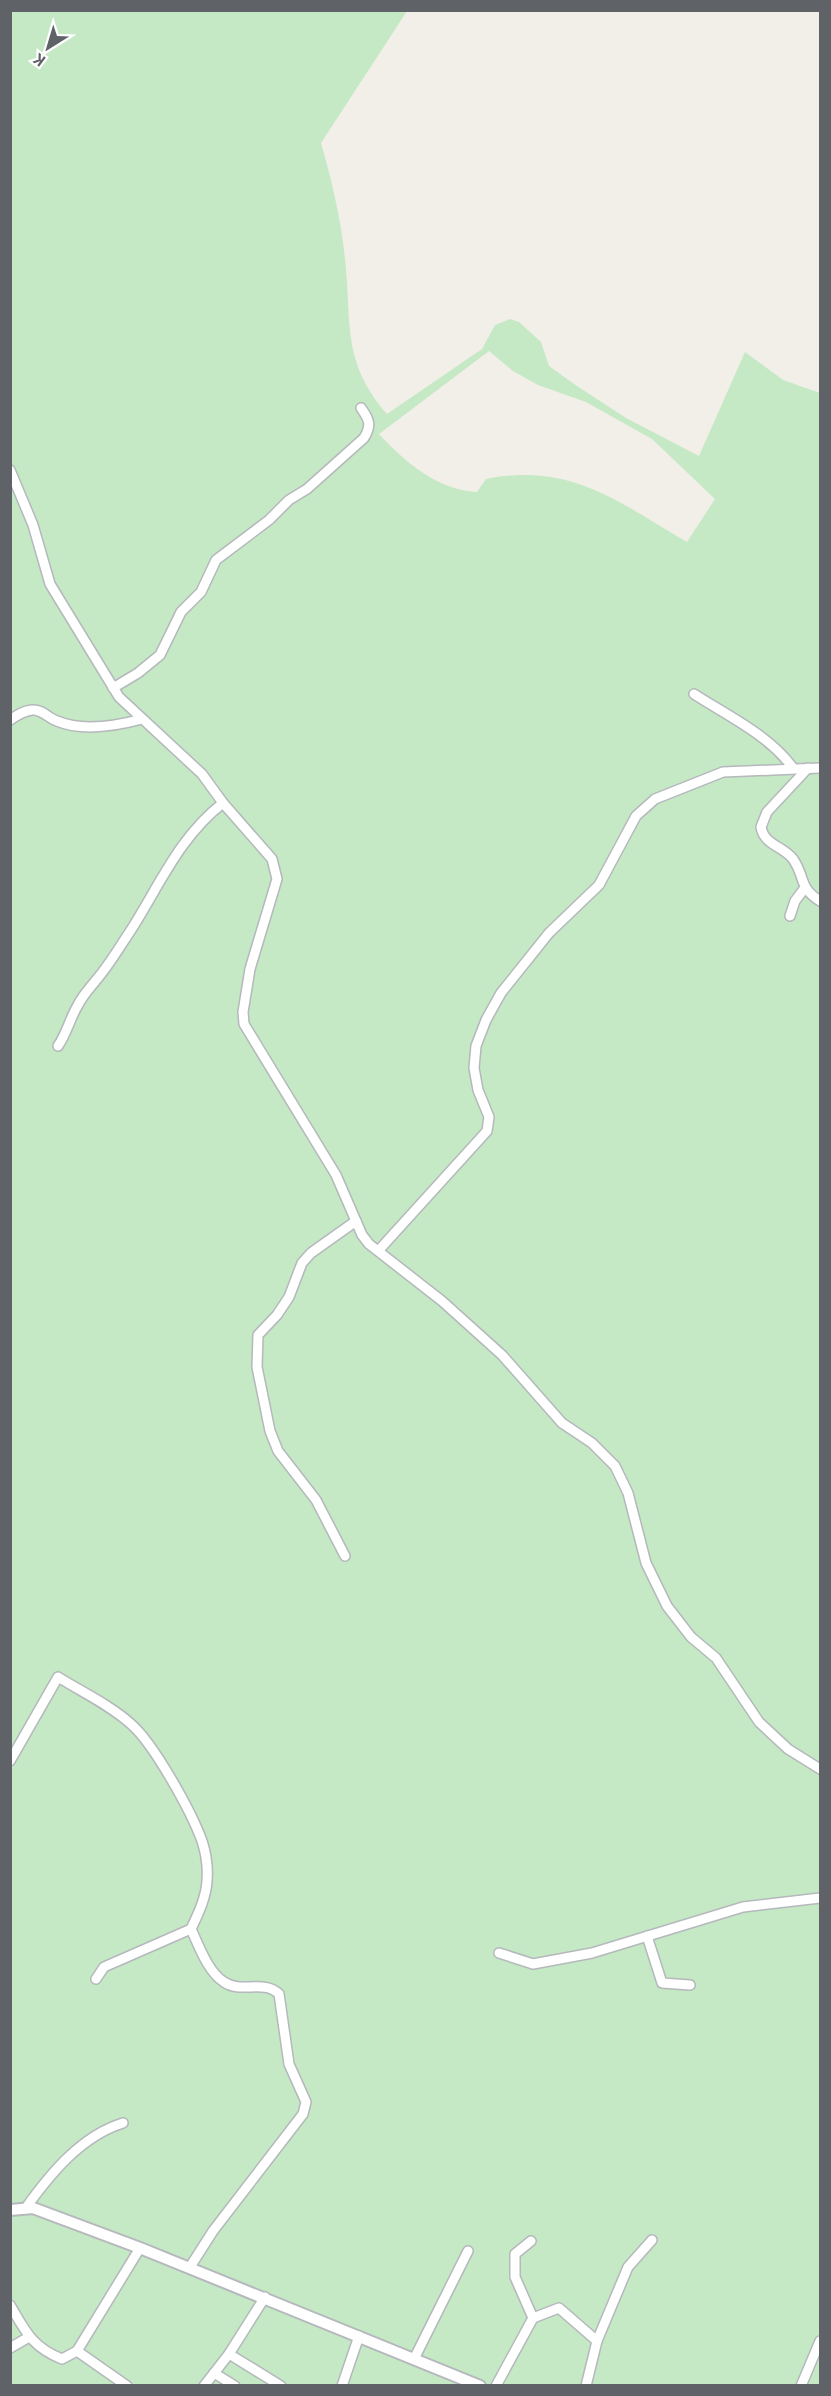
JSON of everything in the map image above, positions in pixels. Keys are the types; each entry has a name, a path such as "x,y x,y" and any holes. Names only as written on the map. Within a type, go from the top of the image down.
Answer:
{"street":[{"path":"113,688 138,673 160,655 181,612 201,592 216,560 269,520 289,500 307,489 364,438 369,422 361,408"},
{"path":"10,470 33,525 50,584 113,688 142,719 202,774 223,803 266,850 276,868 275,889 250,969 243,1012 244,1024 336,1175 351,1203 362,1235 442,1301 502,1355 562,1422 592,1443 615,1466 628,1493 646,1563 667,1606 691,1637 716,1658 759,1722 788,1749 820,1768"},
{"path":"694,694 767,741 782,753 793,768"},
{"path":"10,720 31,710 40,711 57,721 72,726 99,727 142,719"},
{"path":"808,768 767,812 761,827 767,840 792,858 804,889 820,901"},
{"path":"379,1250 487,1131 489,1117 478,1090 474,1068 476,1046 486,1020 501,993 549,933 598,885 636,816 655,799 723,772 820,768"},
{"path":"58,1046 69,1029 84,993 98,978 129,933 175,854 208,814 223,803"},
{"path":"790,916 795,901 804,889"},
{"path":"345,1556 316,1500 278,1451 270,1431 258,1367 258,1335 277,1315 289,1297 302,1263 311,1253 356,1221"},
{"path":"10,1761 58,1677 132,1724 159,1760 195,1826 203,1847 206,1889 191,1929 203,1955 225,1983 240,1988 266,1988 279,1994 289,2064 306,2102 303,2114 213,2231 190,2267"},
{"path":"499,1953 533,1964 592,1953 743,1907 820,1898"},
{"path":"96,1979 104,1967 191,1929"},
{"path":"647,1936 662,1983 690,1985"},
{"path":"25,2209 45,2181 91,2137 123,2124"},
{"path":"10,2210 33,2208 190,2267 480,2385"},
{"path":"586,2385 597,2341 628,2268 652,2240"},
{"path":"531,2241 515,2254 515,2277 533,2318"},
{"path":"10,2305 29,2337 44,2352 62,2359 77,2351 140,2248"},
{"path":"414,2359 468,2251"},
{"path":"204,2385 229,2354 265,2297"},
{"path":"496,2385 533,2318 559,2308 597,2341"},
{"path":"342,2385 359,2336"},
{"path":"10,2348 29,2337"},
{"path":"801,2385 820,2341"},
{"path":"77,2351 127,2385"},
{"path":"229,2354 281,2385"},
{"path":"214,2373 236,2385"}],"green space":[{"path":"11,11 407,11 321,143 341,230 349,322 355,358 372,395 387,414 482,349 495,325 510,319 519,322 541,342 549,366 626,418 699,456 745,352 783,380 820,393 820,2385 11,2386","holes":["489,351 513,371 538,385 586,402 652,439 715,499 687,542 615,500 569,481 544,476 516,475 486,479 477,492 448,486 411,464 379,434"]}]}
